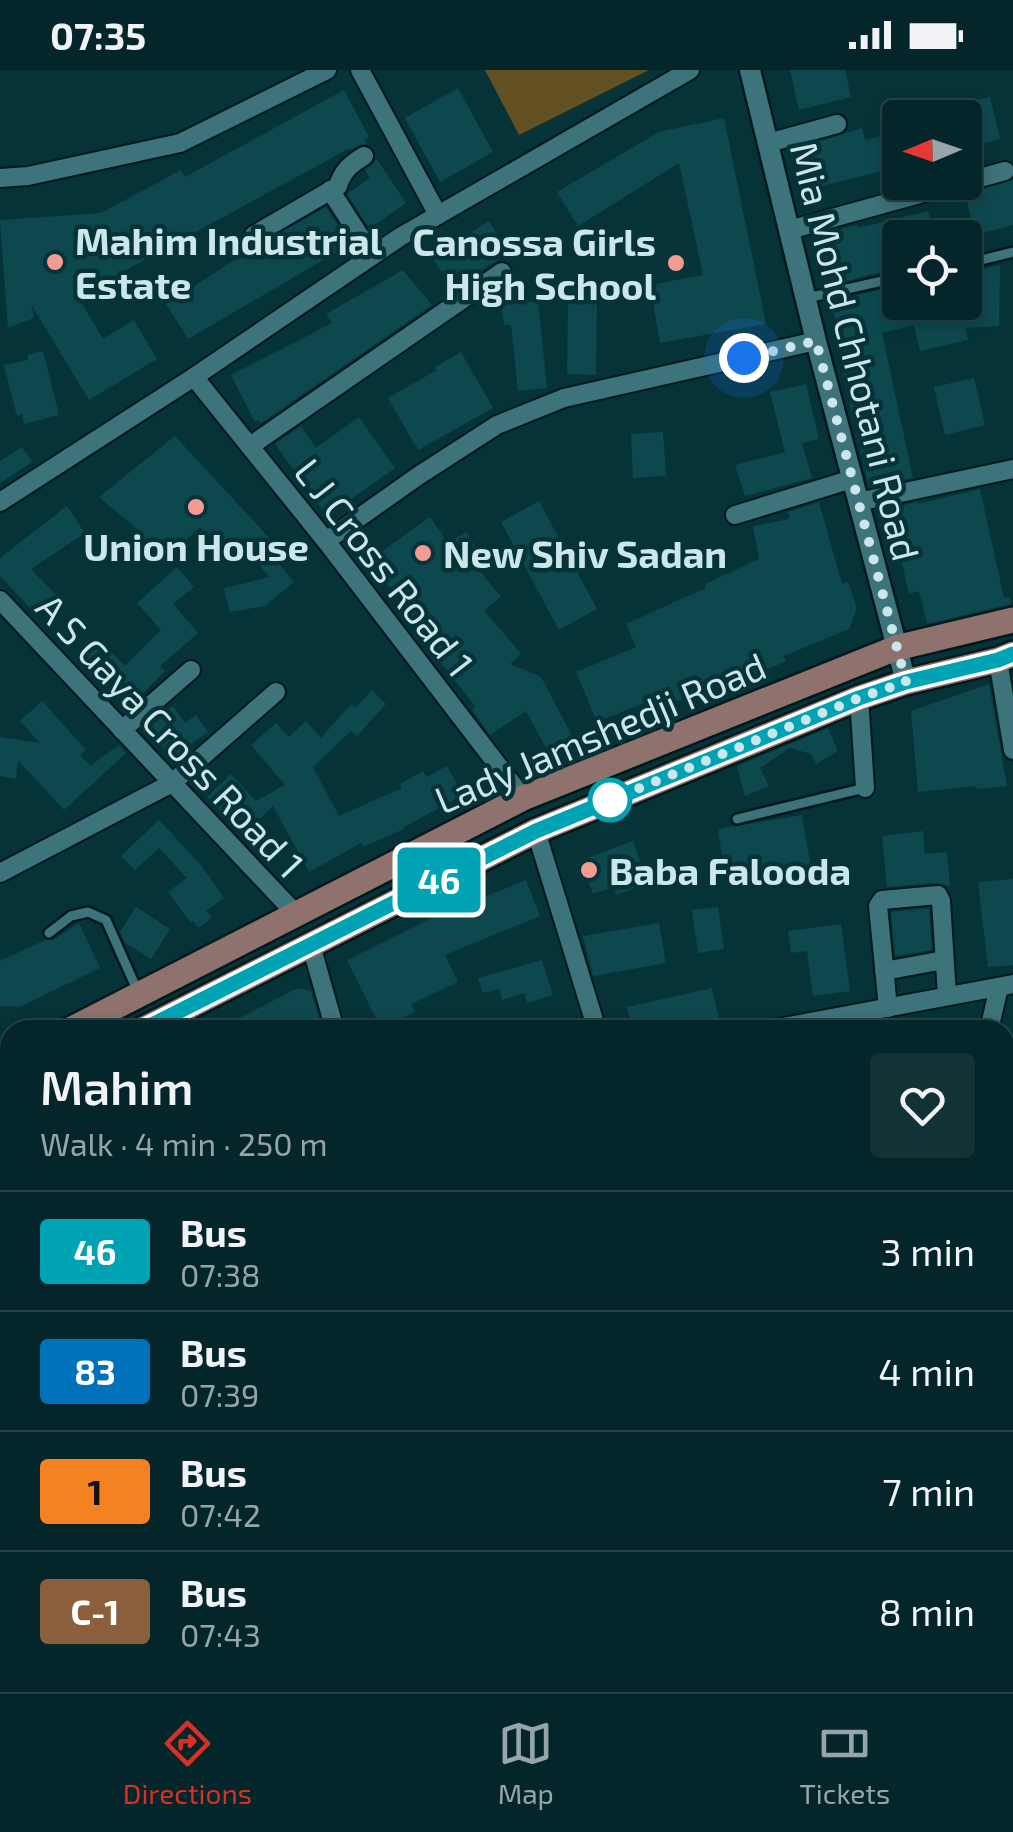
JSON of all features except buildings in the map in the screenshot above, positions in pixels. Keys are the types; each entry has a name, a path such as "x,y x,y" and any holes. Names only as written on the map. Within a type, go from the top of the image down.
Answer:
{"main road":[{"name":"Lady Jamshedji Road","path":"89,1020 523,798 896,648 1013,620"},
{"name":"Lady Jamshedji Road","path":"162,1020 536,831 859,698 1006,657"}],"street":[{"path":"0,178 28,176 180,143 327,70"},
{"path":"360,70 438,215"},
{"path":"0,502 194,377 372,255 690,70"},
{"name":"Mia Mohd Chhotani Road","path":"750,70 906,682"},
{"path":"768,143 837,124"},
{"path":"254,235 338,186 348,166 364,156"},
{"path":"982,177 1005,171"},
{"path":"330,190 372,255"},
{"path":"789,230 898,200"},
{"path":"250,446 502,272"},
{"path":"326,541 497,426 564,398 816,341"},
{"name":"L J Cross Road 1","path":"194,377 326,541 523,798"},
{"path":"858,502 1013,469"},
{"path":"735,514 852,479"},
{"name":"A S Gaya Cross Road 1","path":"0,600 295,914"},
{"path":"1006,657 1013,750"},
{"path":"122,730 191,670"},
{"path":"0,873 172,784 276,692"},
{"path":"859,698 864,788"},
{"path":"536,831 594,1020"},
{"path":"888,1008 878,906 882,900 938,894 947,996"},
{"path":"311,945 333,1020"},
{"path":"884,971 944,960"},
{"path":"823,1020 1006,985"},
{"path":"993,1020 1006,985"}],"lane":[{"path":"982,260 1013,252"},
{"path":"806,298 882,281"},
{"path":"736,819 864,788"},
{"path":"49,933 72,916 88,912 106,920 139,994"}],"shaded area":[{"path":"485,70 649,70 519,135"}],"bus line":[{"name":"46","path":"162,1020 536,831 859,698 1013,654"}],"place":[{"name":"Mahim Industrial Estate","path":"55,262"},
{"name":"Canossa Girls High School","path":"676,263"},
{"name":"Union House","path":"196,507"},
{"name":"New Shiv Sadan","path":"423,553"},
{"name":"Baba Falooda","path":"589,870"}],"route":[{"path":"610,800 906,682 816,341 744,358"}]}
